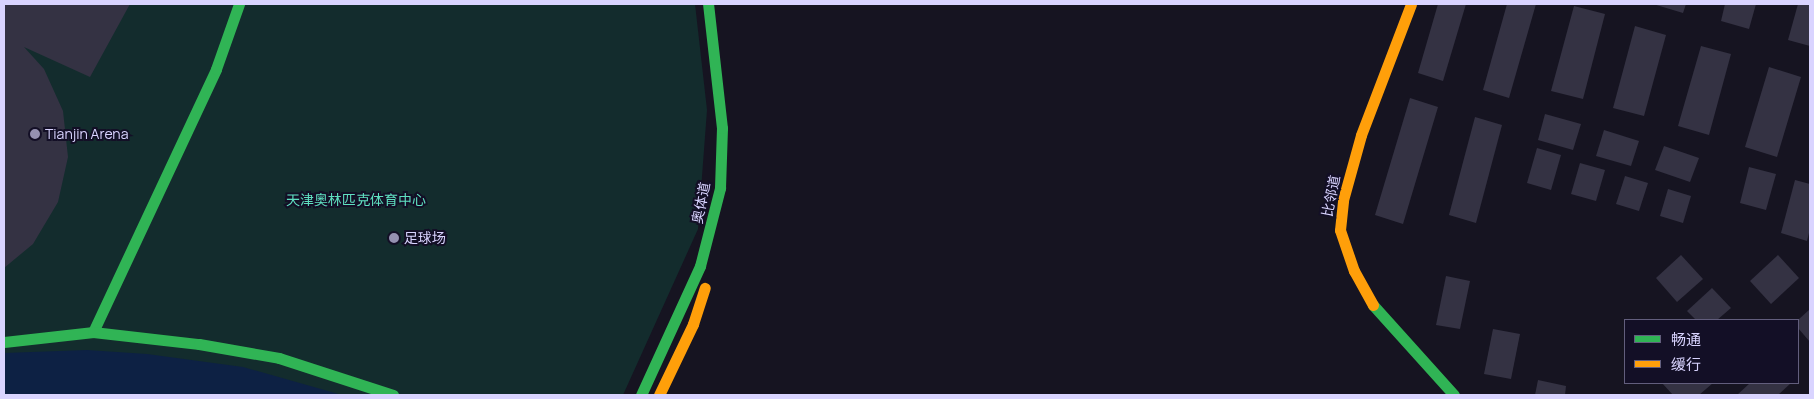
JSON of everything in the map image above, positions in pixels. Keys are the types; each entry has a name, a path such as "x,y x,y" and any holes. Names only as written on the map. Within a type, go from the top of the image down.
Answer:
{"street":[{"path":"93,332 216,69 239,4"},
{"name":"奥体道","path":"641,395 700,266 720,188 722,128 708,4"},
{"name":"比邻道","path":"1411,4 1361,135 1343,200 1340,230 1354,271 1379,315 1454,395"},
{"path":"730,82 734,116"},
{"path":"660,395 693,324 714,263"},
{"path":"4,342 93,332 249,352 393,395"}],"green space":[{"name":"天津奥林匹克体育中心","path":"4,4 695,4 707,110 698,229 623,395 4,395"}],"water":[{"path":"87,350 147,354 243,367 342,395 4,395 4,353"}],"building":[{"name":"Tianjin Arena","path":"4,4 130,4 90,77 24,47 44,69 63,111 68,157 58,202 33,244 4,268"},
{"path":"1438,4 1466,4 1443,81 1418,73"},
{"path":"1507,4 1536,4 1509,98 1483,90"},
{"path":"1653,4 1686,4 1683,13"},
{"path":"1725,4 1756,4 1749,29 1721,21"},
{"path":"1798,4 1810,4 1810,46 1788,40"},
{"path":"1574,6 1605,14 1583,99 1551,91"},
{"path":"1635,26 1666,35 1644,116 1613,108"},
{"path":"1701,46 1731,54 1709,135 1678,126"},
{"path":"1769,67 1801,77 1777,157 1745,147"},
{"path":"1410,98 1438,107 1403,224 1375,215"},
{"path":"1545,114 1581,124 1573,150 1538,140"},
{"path":"1475,117 1502,125 1476,223 1449,215"},
{"path":"1604,130 1639,141 1631,166 1596,156"},
{"path":"1664,146 1699,158 1690,182 1655,170"},
{"path":"1537,148 1561,155 1551,190 1527,183"},
{"path":"1580,163 1605,170 1596,201 1571,194"},
{"path":"1749,167 1776,174 1766,210 1740,203"},
{"path":"1625,176 1648,183 1639,211 1616,204"},
{"path":"1795,180 1810,184 1810,229 1807,241 1781,233"},
{"path":"1668,189 1691,196 1683,223 1660,216"},
{"path":"1681,255 1703,279 1677,302 1656,278"},
{"path":"1778,255 1799,278 1771,304 1750,281"},
{"path":"1446,276 1470,281 1460,329 1436,325"},
{"path":"1712,288 1731,308 1718,319 1695,319 1687,311"},
{"path":"1810,309 1810,342 1799,329 1799,319"},
{"path":"1493,329 1520,334 1511,379 1484,374"},
{"path":"1538,380 1566,386 1565,395 1535,395"},
{"path":"1663,384 1712,384 1699,395 1673,395"},
{"path":"1749,384 1790,384 1778,395 1737,395"}],"traffic: fast":[{"path":"93,332 216,69 239,4"},
{"path":"641,395 700,266 720,188 722,128 708,4"},
{"path":"1373,305 1454,395"},
{"path":"4,342 93,332 199,344 279,358 393,395"}],"traffic: slow":[{"path":"1373,305 1354,271 1340,230 1343,200 1361,135 1411,4"},
{"path":"659,395 693,324 705,288"}],"place":[{"name":"Tianjin Arena","path":"35,134"},
{"name":"足球场","path":"394,238"}]}
